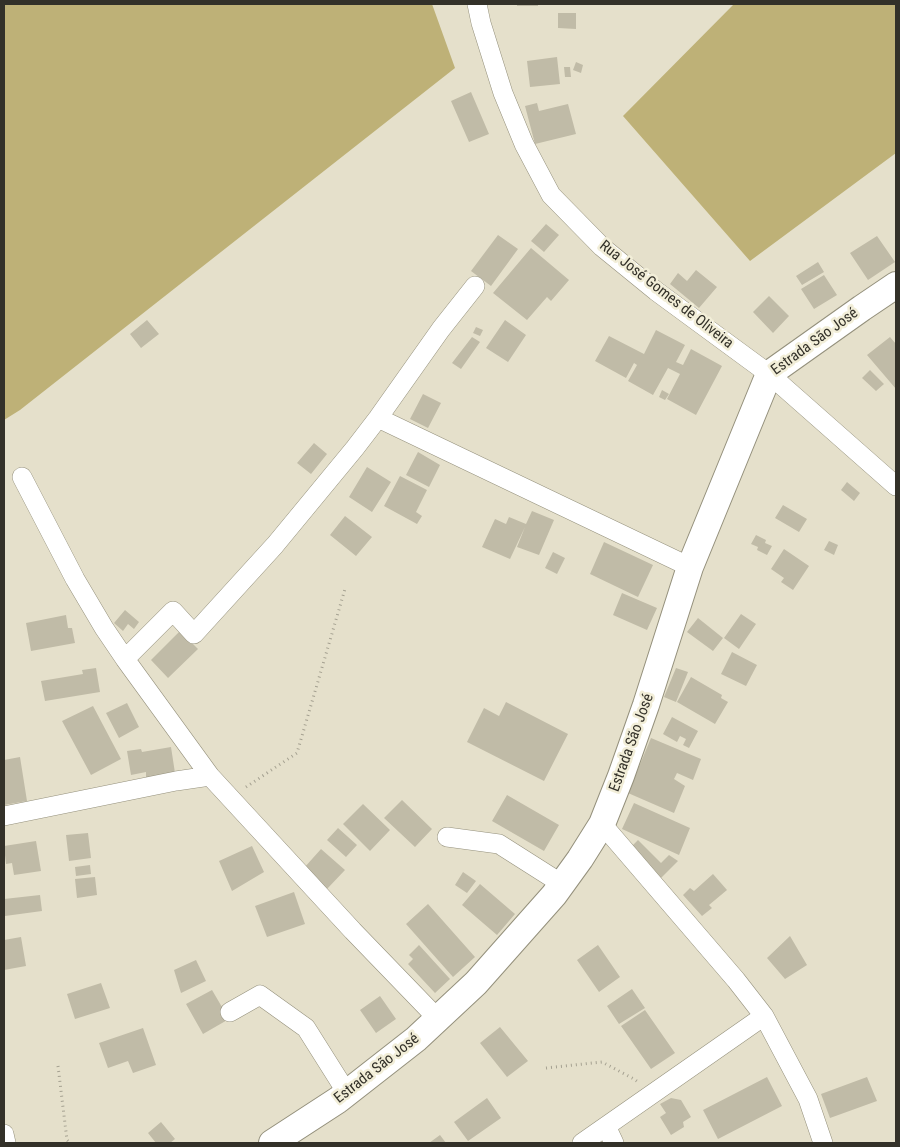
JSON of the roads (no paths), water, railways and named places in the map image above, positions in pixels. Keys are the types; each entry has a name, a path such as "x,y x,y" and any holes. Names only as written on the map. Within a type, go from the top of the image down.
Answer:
{"street":[{"name":"Rua José Gomes de Oliveira","path":"477,4 503,93 524,144 551,195 602,247 648,285 769,374 896,486"},
{"name":"Estrada São José","path":"272,1143 338,1100 416,1039 476,983 562,884 602,824 646,706 690,568 769,374 896,285"},
{"path":"125,658 173,611 194,634 275,545 378,418 441,329 475,286"},
{"path":"378,418 690,568"},
{"path":"22,477 75,579 104,628 210,776 353,932 438,1019"},
{"path":"4,816 176,781 210,776"},
{"path":"602,824 730,973 764,1016 808,1099 823,1143"},
{"path":"447,837 499,844 562,884"},
{"path":"230,1012 260,995 306,1028 347,1093"},
{"path":"582,1143 610,1135 652,1094 764,1016"},
{"path":"4,1134 6,1143"}]}
